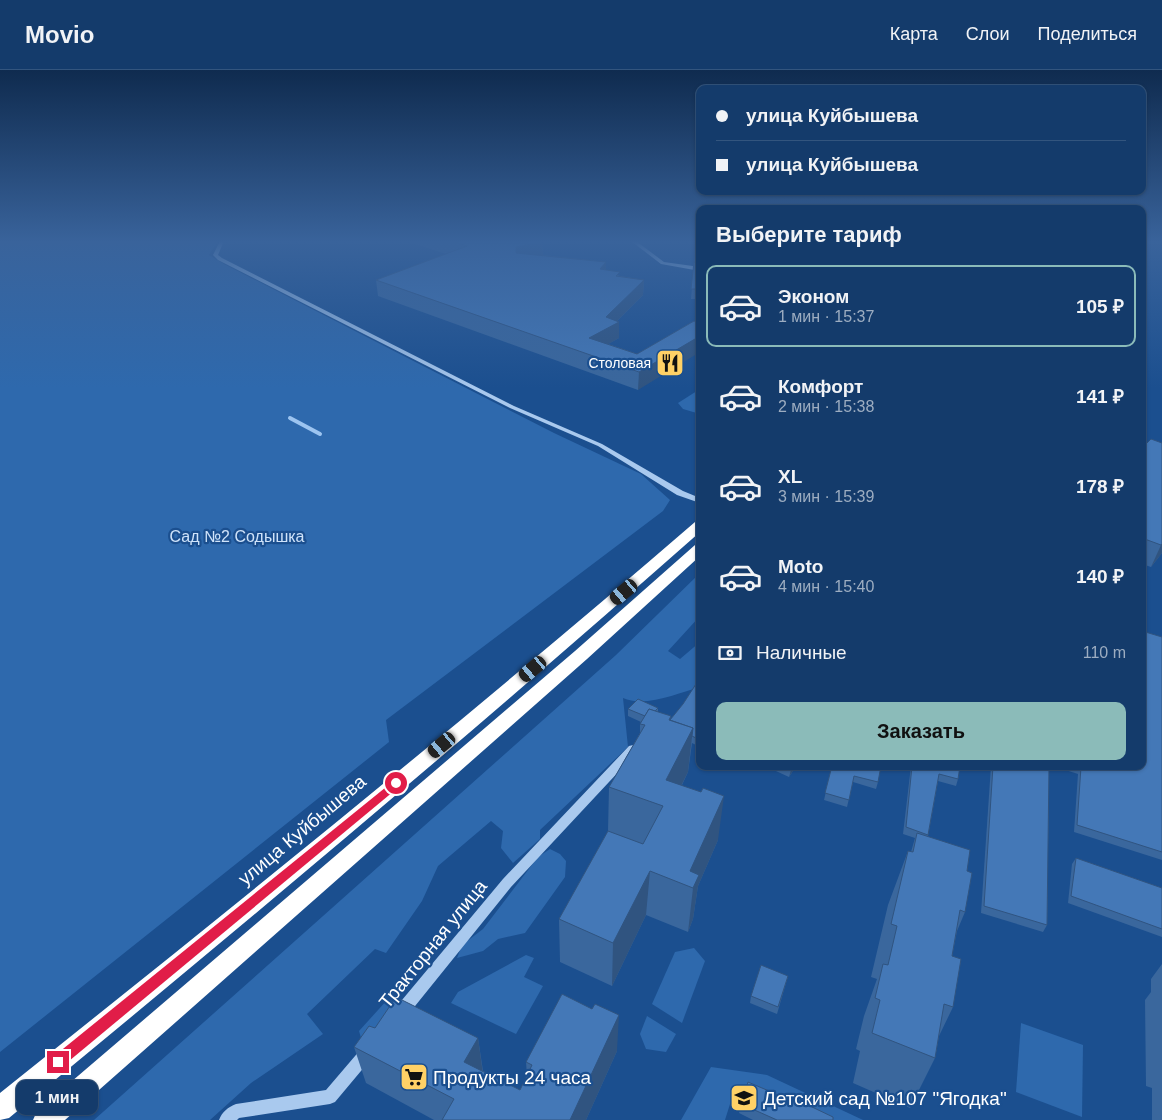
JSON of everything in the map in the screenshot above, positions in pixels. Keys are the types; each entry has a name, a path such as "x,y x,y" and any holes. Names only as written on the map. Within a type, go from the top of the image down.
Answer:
{"highway":[{"name":"улица Куйбышева","path":"0,1109 320,847 624,592 696,529"},
{"path":"46,1120 460,760 696,552"}],"street":[{"path":"281,290 512,407 600,445 680,493 696,499"},
{"name":"Тракторная улица","path":"394,1020 507,883 642,740"},
{"path":"226,1120 236,1111 330,1097 372,1047"}],"green space":[{"name":"Сад №2 Содышка","path":"0,290 275,290 554,433 641,474 670,500 663,511 386,720 389,742 0,1052"},
{"path":"696,392 696,413 683,409 678,403"},
{"path":"696,577 696,620 668,651 680,659 696,645 696,688 651,700 632,701 623,698 628,747 540,830 540,839 513,863 501,848 503,831 491,821 438,866 422,901 386,953 375,949 307,1014 323,1034 251,1083 210,1120 94,1120 616,655"},
{"path":"550,849 560,854 566,861 565,877 525,933 498,939 483,951 457,958 462,945 483,929 538,857"},
{"path":"694,948 705,961 682,1023 652,1004 675,952"},
{"path":"526,955 534,958 524,977 543,986 516,1034 451,1003 458,992"},
{"path":"388,999 399,1004 364,1048 359,1031"},
{"path":"647,1016 676,1034 666,1052 646,1049 640,1034"},
{"path":"1021,1023 1083,1045 1082,1117 1016,1092"},
{"path":"711,1067 767,1075 863,1120 821,1120 735,1088 725,1120 681,1120"}],"building":[{"path":"405,290 634,290 606,317 619,322 589,338 637,354 694,321 696,322 696,338 639,372"},
{"path":"1151,439 1162,443 1161,545 1146,539 1146,444"},
{"path":"1146,632 1162,637 1162,852 1077,825 1081,770 1146,770"},
{"path":"696,684 696,738 692,736 693,728 670,720"},
{"path":"638,699 658,708 655,711 649,709 645,716 628,709"},
{"path":"649,709 671,716 669,720 693,728 666,780 701,792 703,788 724,796 690,871 699,875 693,888 650,871 613,943 559,919 608,831 643,844 663,806 609,787 645,725 640,724"},
{"path":"831,770 880,770 878,782 854,776 849,800 825,793"},
{"path":"912,770 959,770 958,779 939,774 928,835 906,827"},
{"path":"993,770 1049,770 1047,925 984,906"},
{"path":"917,833 970,850 967,871 972,873 965,912 960,910 952,956 961,959 953,1007 944,1004 935,1058 872,1033 880,1000 875,998 883,964 888,965 897,926 891,924 908,851 913,852"},
{"path":"1076,858 1162,888 1162,929 1071,896"},
{"path":"761,965 788,976 778,1007 751,996"},
{"path":"562,994 592,1009 595,1004 619,1015 570,1120 442,1120 454,1099 354,1047 369,1026 375,1028 396,997 478,1038 464,1062 520,1090 532,1065 526,1062"},
{"path":"748,1082 790,1100 791,1097 833,1117 833,1120 777,1120 741,1104"}],"waterway":[{"path":"290,418 320,434"}],"place":[{"name":"Столовая","path":"670,363"},
{"name":"Продукты 24 часа","path":"414,1077"},
{"name":"Детский сад №107 \"Ягодка\"","path":"744,1098"}],"route":[{"path":"58,1062 396,783"}]}
